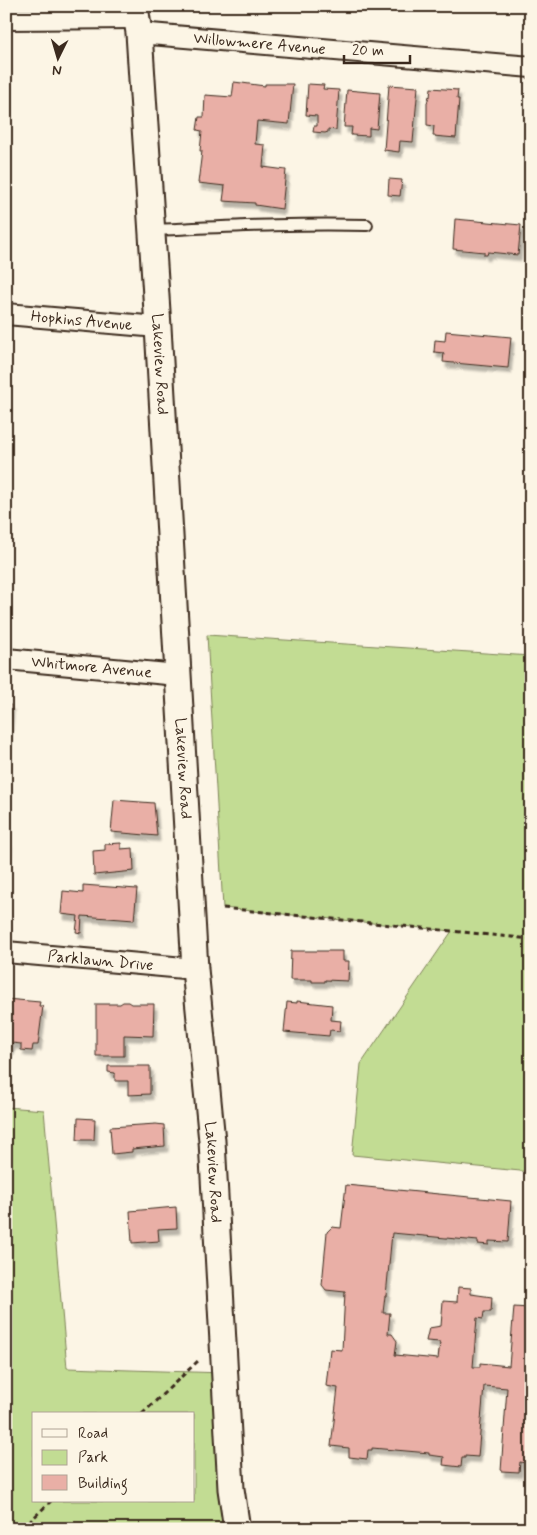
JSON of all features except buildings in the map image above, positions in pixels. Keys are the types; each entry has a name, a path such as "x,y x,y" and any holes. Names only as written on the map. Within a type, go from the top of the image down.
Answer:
{"street":[{"name":"Willowmere Avenue","path":"6,19 137,19 531,67"},
{"name":"Lakeview Road","path":"137,19 158,327 196,970 212,1141 231,1489 238,1529"},
{"name":"Hopkins Avenue","path":"6,314 158,327"},
{"name":"Whitmore Avenue","path":"6,659 178,675"},
{"name":"Parklawn Drive","path":"6,952 196,970"}],"lane":[{"path":"151,230 309,224 367,225"}],"path":[{"path":"223,908 531,939"},
{"path":"144,1412 199,1360"},
{"path":"22,1529 50,1502"}],"shaded area":[{"path":"6,6 135,6 136,18 6,19"}],"green space":[{"path":"207,635 531,656 531,1172 352,1155 361,1064 452,931 223,908"},
{"path":"6,1107 44,1110 67,1368 224,1373 237,1529 6,1529"}]}
